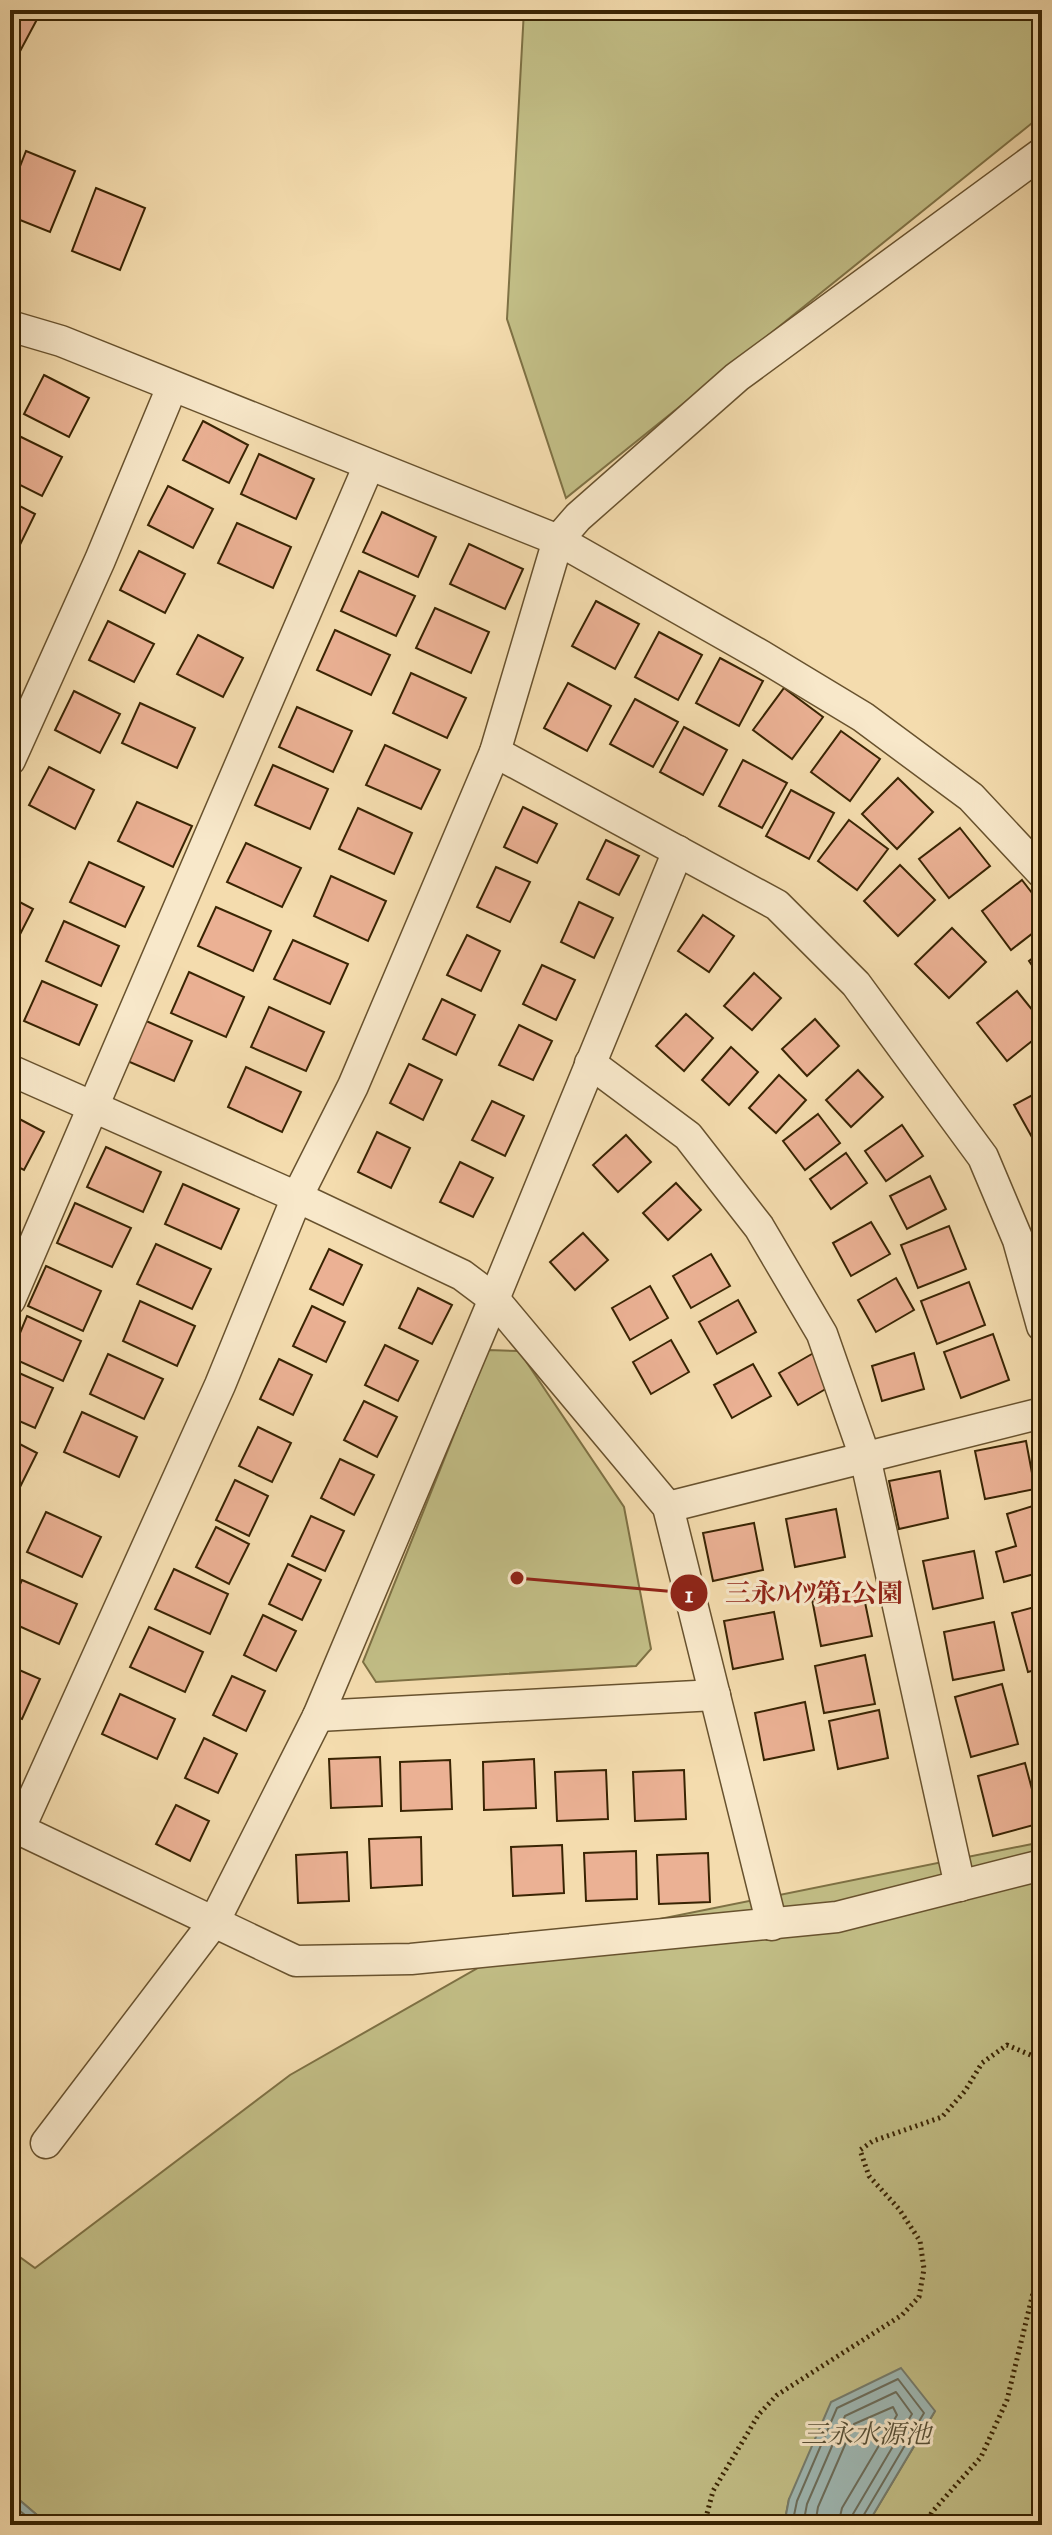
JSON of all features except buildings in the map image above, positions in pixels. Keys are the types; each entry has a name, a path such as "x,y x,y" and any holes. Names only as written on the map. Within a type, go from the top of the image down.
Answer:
{"street":[{"path":"1042,153 737,377 578,517 558,540 495,752 353,1086 297,1197 220,1385 14,1828 296,1961 411,1959 837,1917 1042,1865"},
{"path":"10,326 61,341 558,540 863,717 971,797 1042,873"},
{"path":"10,760 100,560 172,387"},
{"path":"10,1300 369,465"},
{"path":"495,752 777,905 856,984 983,1157 1018,1240 1042,1326"},
{"path":"46,2143 214,1922 318,1716 678,851"},
{"path":"590,1063 688,1136 759,1227 822,1334 865,1457 960,1886"},
{"path":"10,1070 297,1197 462,1275 494,1299 668,1507 772,1925"},
{"path":"668,1507 1042,1413"},
{"path":"318,1716 715,1695"}],"path":[{"path":"704,2525 713,2491 759,2414 777,2395 902,2315 919,2297 924,2269 920,2241 899,2209 869,2176 860,2150 873,2141 942,2117 965,2091 982,2063 1007,2045 1033,2056 1042,2073"},
{"path":"925,2525 932,2512 981,2457 1007,2400 1042,2256"}],"shaded area":[{"path":"524,10 1042,10 1042,115 566,498 507,319"},
{"path":"488,1350 519,1351 624,1507 651,1649 636,1666 376,1682 363,1662"},
{"path":"1042,1842 1042,2525 867,2525 935,2411 789,2499 784,2525 198,2525 166,2519 37,2515 10,2492 10,2250 35,2268 290,2075 511,1949"}],"water":[{"name":"三永水源池","path":"901,2368 935,2411 867,2525 784,2525 789,2499 831,2402"},
{"path":"10,2492 37,2515 166,2519 198,2525 10,2525"}],"place":[{"name":"三永ﾊｲﾂ第1公園","path":"517,1578"}]}
